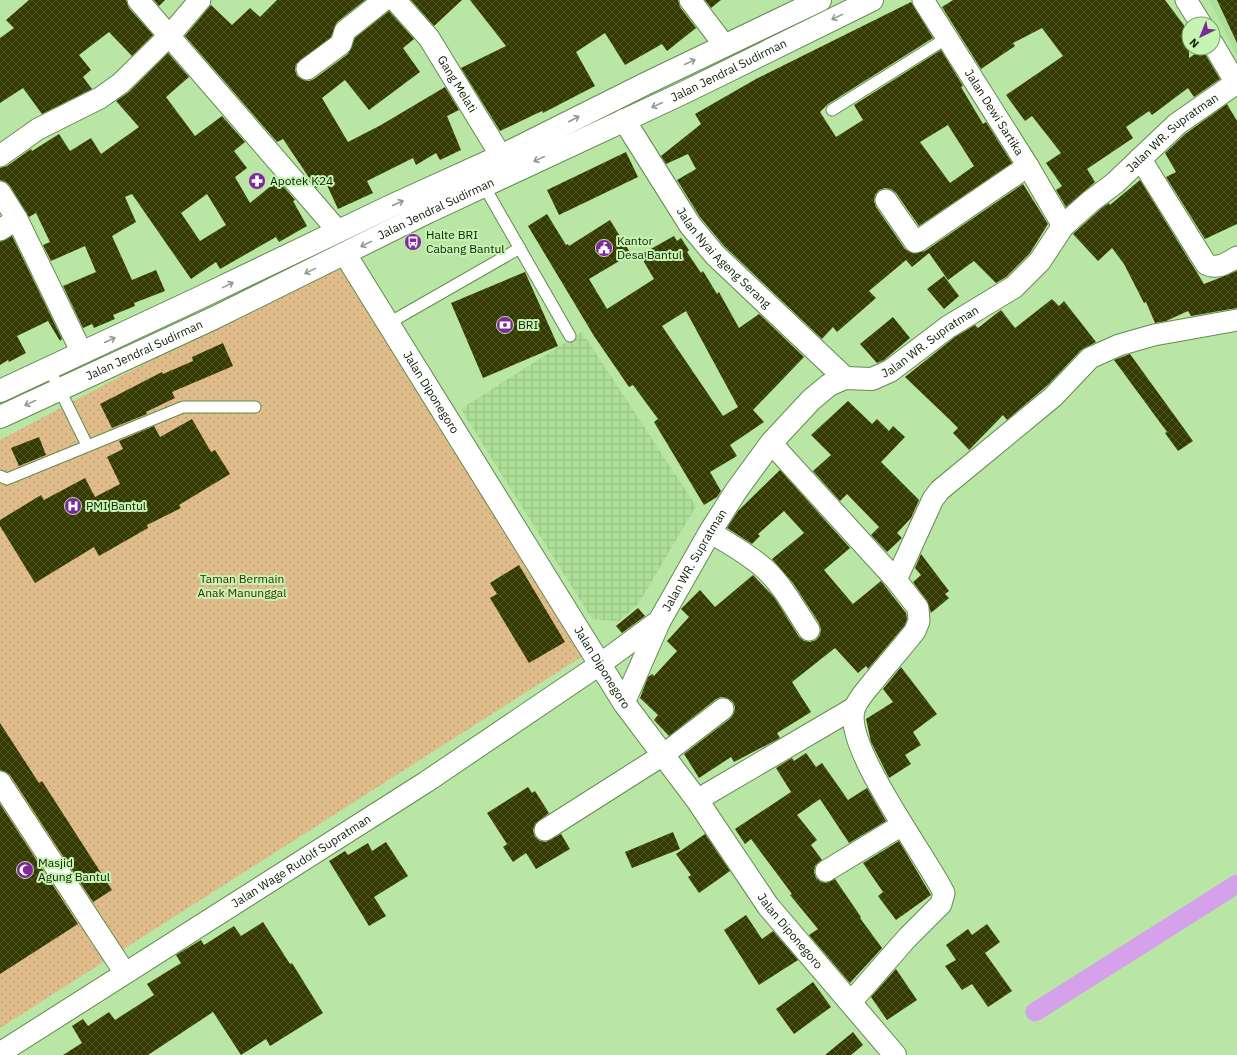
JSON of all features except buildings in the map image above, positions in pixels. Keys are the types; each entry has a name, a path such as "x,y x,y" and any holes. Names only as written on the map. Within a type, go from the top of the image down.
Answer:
{"main road":[{"name":"Jalan Jendral Sudirman","path":"0,417 214,318 484,186 507,164 645,84 820,0"},
{"name":"Jalan Jendral Sudirman","path":"0,391 338,231 507,164 624,120 872,0"},
{"name":"Jalan WR. Supratman","path":"660,620 710,532 751,468 771,443 815,396 829,385 845,378 872,378 890,372 948,327 1014,287 1040,261 1063,226 1091,201 1115,183 1177,124 1237,84"},
{"name":"Jalan Nyai Ageng Serang","path":"624,120 690,225 715,255 845,378"},
{"name":"Jalan Diponegoro","path":"345,254 624,703 697,800 768,906 822,971 851,1002 894,1055"}],"street":[{"path":"138,0 170,35 338,231"},
{"path":"0,156 38,129 100,98 121,83 170,35 200,0"},
{"path":"307,69 341,44 345,31 384,0"},
{"name":"Gang Melati","path":"395,0 430,38 507,164"},
{"path":"690,0 725,46"},
{"name":"Jalan Dewi Sartika","path":"923,0 1028,166 1063,226"},
{"path":"1186,0 1196,16"},
{"path":"1220,56 1237,84"},
{"path":"1140,158 1206,264 1211,266 1222,265 1237,257"},
{"path":"886,200 915,242 1028,166"},
{"path":"0,192 17,219 82,353"},
{"path":"0,230 17,219"},
{"path":"896,580 933,499 940,490 1053,397 1090,358 1119,344 1154,335 1237,320"},
{"path":"697,800 854,708 867,689 915,631 919,621 918,608 896,580 771,443"},
{"path":"710,532 754,560 766,570 778,583 809,630"},
{"name":"Jalan WR. Supratman","path":"599,665 660,620"},
{"name":"Jalan WR. Supratman","path":"624,703 660,620"},
{"name":"Jalan Wage Rudolf Supratman","path":"0,1053 426,782 599,665"},
{"path":"851,1002 907,938 941,904 944,893 938,880 902,825 858,742 854,708"},
{"path":"545,830 663,755 723,709"},
{"path":"0,782 125,973"},
{"path":"826,871 902,825"}],"lane":[{"path":"832,110 947,38"},
{"path":"484,186 570,336"},
{"path":"389,323 520,248"},
{"path":"49,368 87,445"},
{"path":"0,476 7,479 183,407 255,407"}],"shaded area":[{"path":"1209,0 1237,0 1237,56 1221,24 1221,16 1217,16"},
{"path":"582,332 696,506 639,603 619,621 592,619 461,409"}],"green space":[{"name":"Taman Bermain Anak Manunggal","path":"343,259 586,654 0,1028 0,440"}],"waterway":[{"path":"1035,1012 1237,884"}],"place":[{"name":"Apotek K24","path":"257,181"},
{"name":"Halte BRI Cabang Bantul","path":"413,242"},
{"name":"Kantor Desa Bantul","path":"604,248"},
{"name":"BRI","path":"505,325"},
{"name":"PMI Bantul","path":"73,506"},
{"name":"Masjid Agung Bantul","path":"25,870"}]}
